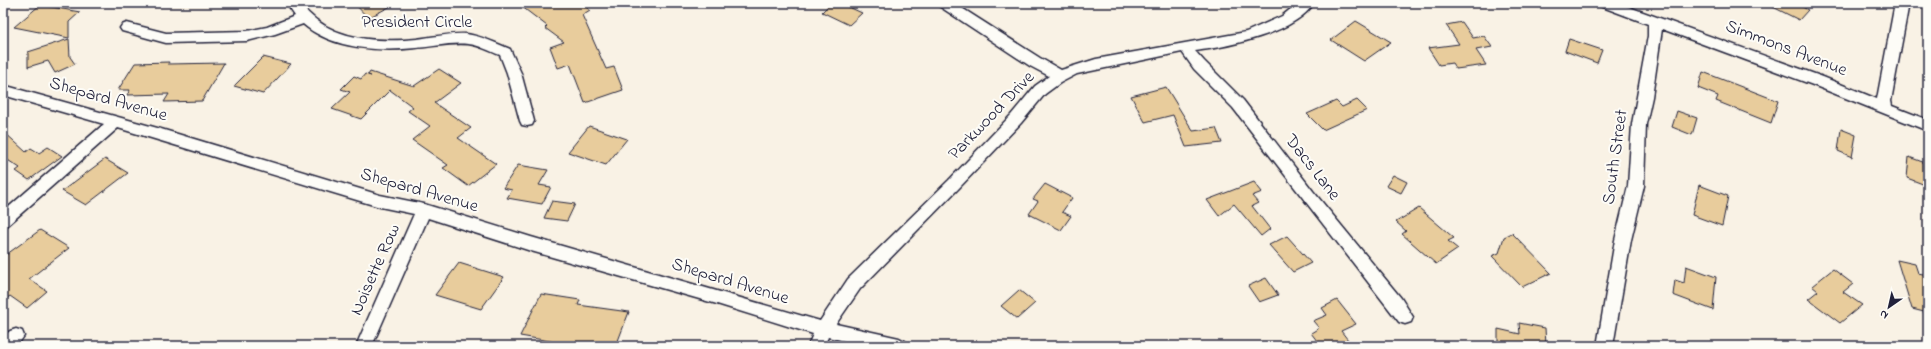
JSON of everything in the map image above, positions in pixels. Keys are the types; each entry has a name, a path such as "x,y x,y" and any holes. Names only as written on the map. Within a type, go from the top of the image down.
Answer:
{"street":[{"name":"President Circle","path":"293,3 298,14 318,28 347,41 375,44 409,44 462,39 484,43 505,52 514,73 527,121"},
{"path":"944,3 1035,62 1061,76"},
{"name":"Parkwood Drive","path":"816,346 823,330 854,284 954,184 1016,119 1040,90 1073,70 1096,64 1185,46 1218,44 1249,36 1287,19 1306,3"},
{"name":"Simmons Avenue","path":"1605,3 1886,108 1928,126"},
{"path":"1886,108 1884,101 1902,3"},
{"path":"127,28 166,38 247,36 270,31 304,18"},
{"name":"South Street","path":"1605,346 1623,240 1636,186 1639,124 1655,36 1655,21"},
{"name":"Dacs Lane","path":"1185,46 1199,65 1238,104 1405,317"},
{"name":"Shepard Avenue","path":"3,90 116,122 380,201 424,210 485,230 510,236 531,244 717,297 823,330"},
{"path":"3,221 116,122"},
{"name":"Noisette Row","path":"364,346 424,210"},
{"path":"823,330 899,346"}],"building":[{"path":"354,3 397,3 368,18"},
{"path":"517,3 580,3 590,10 582,15 606,69 614,67 623,90 585,103 570,64 558,68 550,47 564,42 545,28 547,26"},
{"path":"831,3 840,3 862,13 849,25 822,12"},
{"path":"1765,3 1795,3 1808,10 1799,20"},
{"path":"40,5 80,12 69,22 69,38 14,27"},
{"path":"1356,21 1391,42 1364,61 1331,40"},
{"path":"1462,22 1473,38 1484,36 1492,47 1476,50 1486,65 1456,69 1452,63 1439,65 1428,48 1459,44 1446,25"},
{"path":"69,39 70,57 75,64 55,73 48,61 28,67 28,52"},
{"path":"1569,39 1602,50 1597,63 1565,51"},
{"path":"263,57 291,64 263,94 234,86"},
{"path":"169,62 168,64 224,63 202,101 164,102 169,94 127,95 130,90 118,90 135,63"},
{"path":"439,69 461,83 434,103 471,128 458,138 496,164 468,186 443,168 448,165 412,140 430,126 408,111 413,107 390,90 361,119 332,109 350,92 341,89 354,76 361,79 365,74 368,75 370,72 414,86"},
{"path":"1703,72 1778,101 1771,123 1716,101 1718,96 1698,88"},
{"path":"1166,87 1193,131 1216,128 1222,143 1186,147 1173,115 1145,122 1131,96"},
{"path":"1357,100 1367,110 1323,130 1307,114 1336,101 1342,107"},
{"path":"1677,111 1697,118 1692,135 1672,127"},
{"path":"589,126 627,139 606,165 568,152"},
{"path":"1841,129 1856,135 1852,157 1838,151"},
{"path":"3,131 26,152 31,148 39,153 48,147 62,156 29,180 16,171 20,168 3,157"},
{"path":"1909,157 1928,164 1928,186 1907,178"},
{"path":"105,159 128,173 86,205 62,191"},
{"path":"518,165 548,170 539,185 551,187 542,204 507,198 512,190 503,188"},
{"path":"1393,175 1407,182 1401,193 1386,186"},
{"path":"1254,182 1262,192 1252,196 1258,203 1252,206 1270,229 1261,236 1234,204 1219,216 1207,200"},
{"path":"1045,184 1072,198 1062,212 1071,216 1061,230 1029,214 1038,201 1033,199"},
{"path":"1699,185 1728,196 1722,226 1692,215"},
{"path":"552,201 575,204 567,221 544,218"},
{"path":"1419,208 1454,238 1448,241 1458,249 1436,264 1402,234 1406,231 1396,222"},
{"path":"40,230 69,248 29,279 47,291 27,308 10,296 3,301 3,257"},
{"path":"1512,233 1551,273 1522,287 1492,256 1499,253 1504,237"},
{"path":"1287,236 1311,263 1293,272 1269,245"},
{"path":"1897,260 1915,264 1918,273 1928,275 1928,313 1912,309"},
{"path":"459,263 504,277 481,309 435,295"},
{"path":"1686,266 1716,277 1713,310 1673,295 1675,280 1684,283"},
{"path":"1833,269 1853,284 1843,292 1862,305 1840,323 1808,299 1818,291 1812,286"},
{"path":"1266,278 1278,295 1259,302 1248,286"},
{"path":"1019,290 1035,303 1017,319 1001,306"},
{"path":"541,294 580,300 578,305 629,312 616,346 579,346 520,336"},
{"path":"1337,300 1356,324 1341,331 1348,340 1336,346 1321,346 1311,333 1319,328 1313,321 1327,315 1322,308"},
{"path":"1519,323 1545,328 1546,346 1498,346 1498,329 1520,334"}]}
